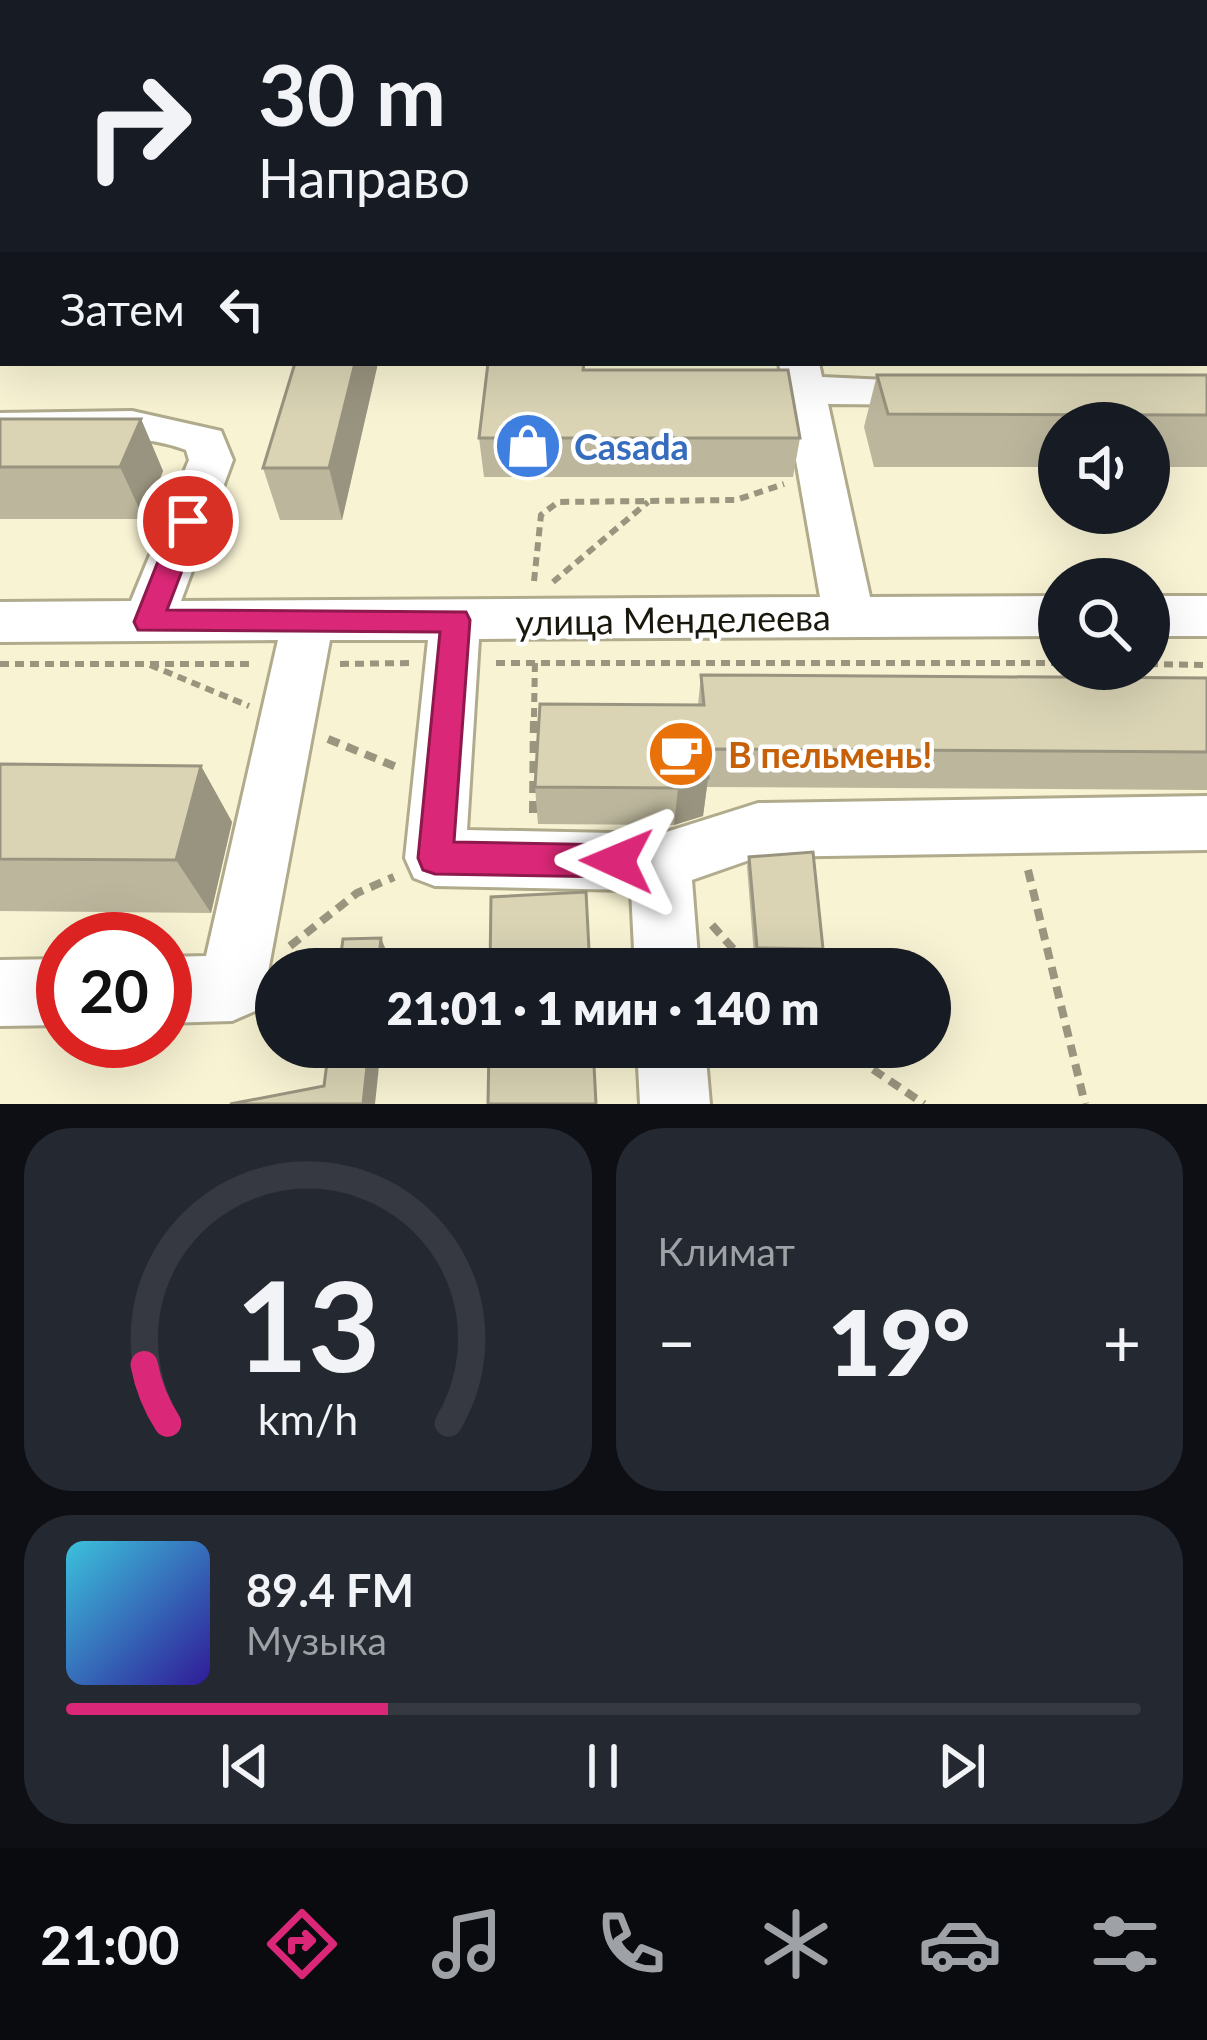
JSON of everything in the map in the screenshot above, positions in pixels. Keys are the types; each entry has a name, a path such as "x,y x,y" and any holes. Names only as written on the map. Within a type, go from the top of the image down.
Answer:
{"street":[{"path":"849,617 801,376 970,393"},
{"path":"0,428 151,428 185,431 206,441 211,460 148,622"},
{"name":"улица Менделеева","path":"0,622 148,622 304,642 453,641 849,617 1038,616"},
{"path":"1170,616 1207,616"},
{"path":"453,641 435,858 660,862 758,830 1207,824"},
{"path":"192,989 232,988 304,642"},
{"path":"660,862 666,948"},
{"path":"0,994 36,993"},
{"path":"672,1068 674,1104"}],"path":[{"path":"534,582 541,515 548,506 572,500 736,500 766,493 819,466"},
{"path":"553,582 651,500"},
{"path":"0,664 304,642 453,641 536,662 1038,663"},
{"path":"532,860 536,662"},
{"path":"1170,664 1207,665"},
{"path":"1017,826 1085,1104"},
{"path":"232,988 357,893 435,858"},
{"path":"872,1068 924,1104"}],"building":[{"path":"294,366 354,366 329,468 263,468"},
{"path":"488,366 584,366 583,370 788,370 800,438 479,438"},
{"path":"877,375 1207,375 1207,415 1170,415 1170,402 1038,402 1038,414 888,414"},
{"path":"0,419 141,419 120,467 0,467"},
{"path":"701,675 1038,677 1038,690 1170,690 1170,678 1207,678 1207,752 706,749 708,778 678,788 535,787 540,704 704,705"},
{"path":"0,764 201,766 176,860 0,859"},
{"path":"813,852 823,948 757,948 749,857"},
{"path":"586,892 589,948 490,948 491,897"},
{"path":"381,938 380,948 342,948 343,939"},
{"path":"326,1068 367,1068 363,1104 230,1104 324,1086"},
{"path":"489,1068 594,1068 596,1104 488,1104"}],"place":[{"name":"Casada","path":"528,446"},
{"name":"В пельмень!","path":"681,754"}],"route":[{"path":"188,521 148,622 455,620 435,858 617,861"}]}
